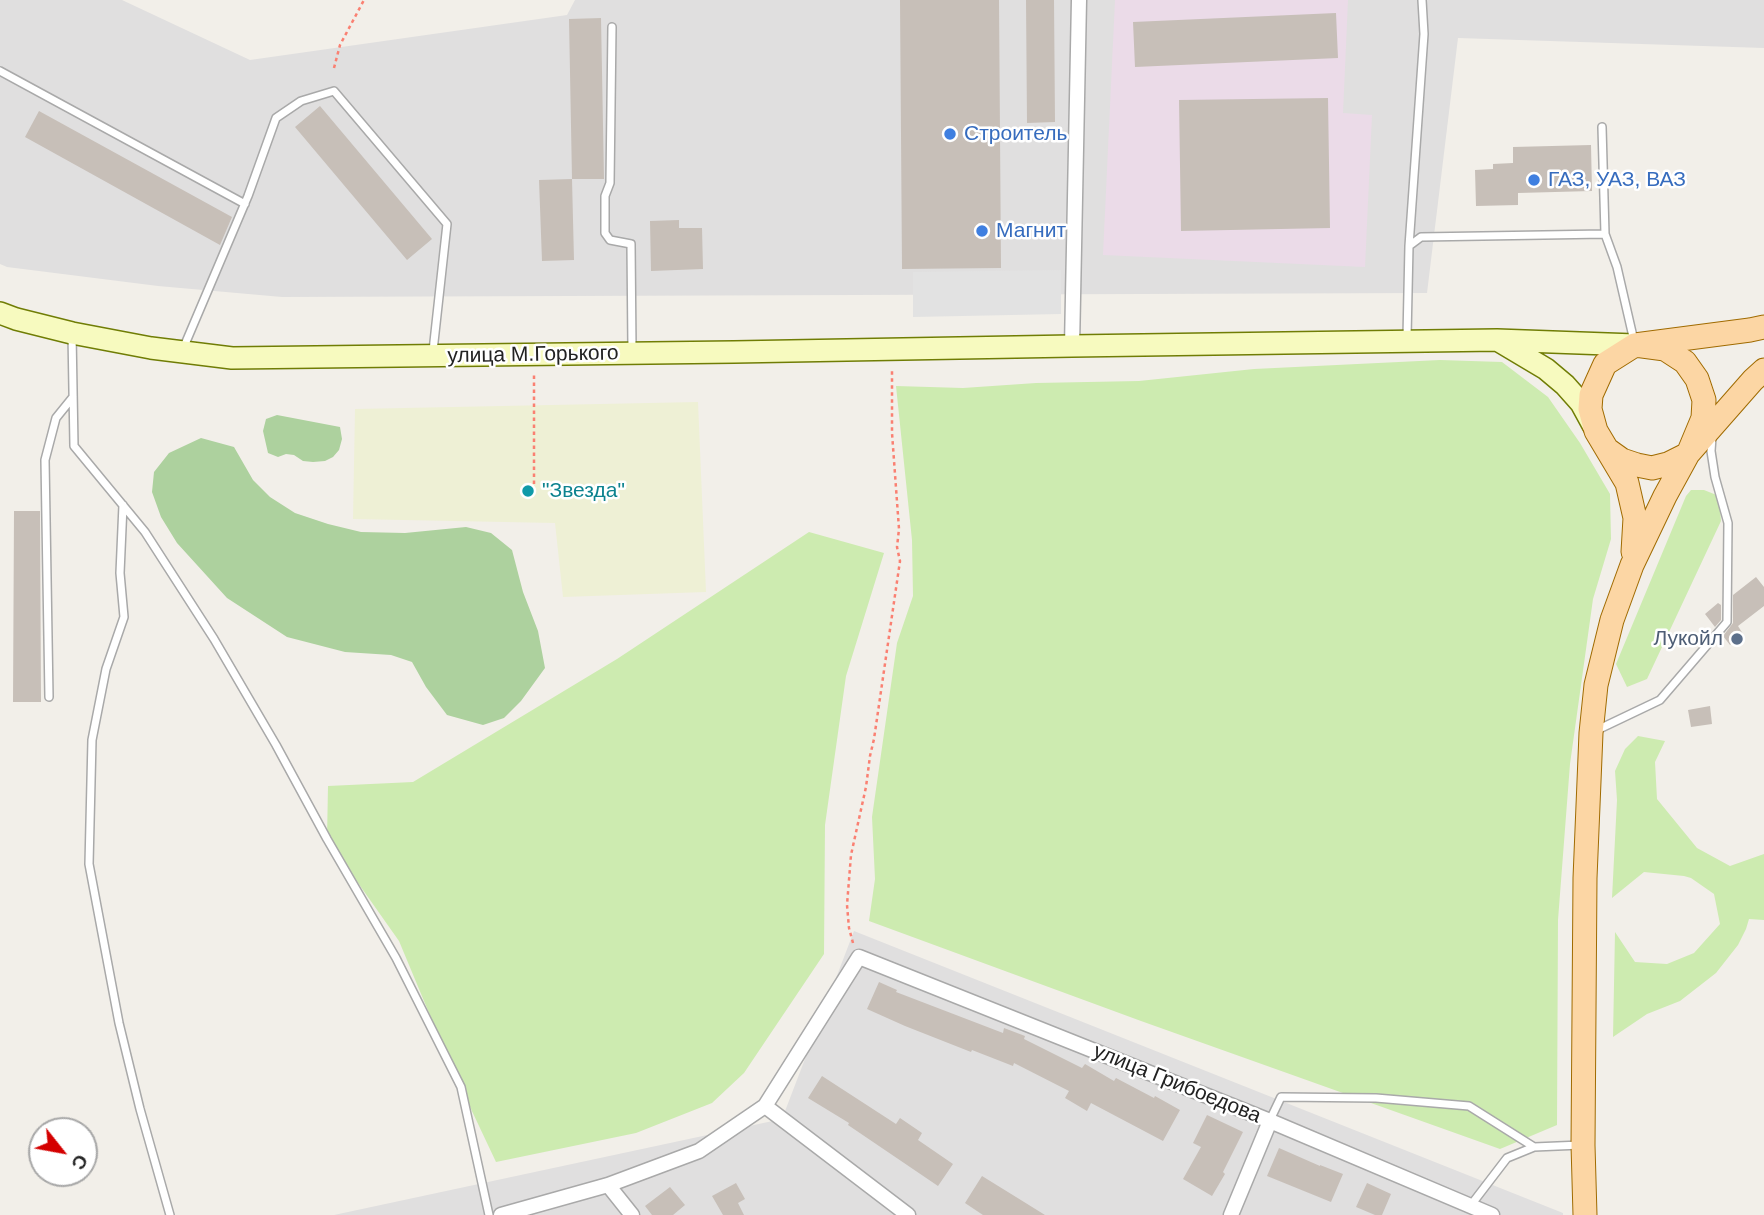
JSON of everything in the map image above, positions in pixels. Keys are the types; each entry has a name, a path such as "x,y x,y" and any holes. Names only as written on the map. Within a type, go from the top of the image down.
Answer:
{"main road":[{"name":"улица М.Горького","path":"0,313 72,333 232,358 1497,340 1635,345"},
{"path":"1764,327 1635,345 1605,364 1591,395 1590,409 1601,440 1622,460 1652,468 1688,454 1764,370"},
{"path":"1497,340 1546,369 1581,403 1627,483 1635,518 1632,565"},
{"path":"1585,1215 1585,878 1591,733 1596,685 1608,633 1632,565 1688,454 1703,418 1704,400 1698,379 1685,362 1665,349 1635,345"}],"street":[{"path":"1072,346 1079,0"},
{"path":"501,1215 608,1185 699,1151 765,1106 859,957"},
{"name":"улица Грибоедова","path":"859,957 1270,1121 1492,1215"},
{"path":"765,1106 908,1215"},
{"path":"1231,1215 1270,1121"},
{"path":"608,1185 632,1215"}],"lane":[{"path":"1407,342 1409,246 1424,34 1422,0"},
{"path":"612,27 610,183 605,196 605,233 610,240 631,244 632,354"},
{"path":"0,71 245,204"},
{"path":"182,352 245,204 276,118 301,101 334,90 447,224 432,356"},
{"path":"1602,127 1605,234 1617,267 1635,345"},
{"path":"1409,246 1421,237 1605,234"},
{"path":"72,333 74,446 145,531 214,639 396,958 461,1087 489,1215"},
{"path":"50,697 45,460 56,418 73,396"},
{"path":"1591,733 1660,700 1727,622 1728,523 1715,477 1712,426"},
{"path":"123,505 120,573 124,617 106,669 92,740 89,864 119,1023 170,1215"},
{"path":"1270,1121 1281,1097 1376,1098 1469,1106 1534,1147"},
{"path":"1471,1205 1507,1158 1534,1147 1583,1145"}],"path":[{"path":"334,68 340,45 363,0"},
{"path":"534,355 534,484"},
{"path":"859,957 847,915 851,855 874,740 900,561 897,547 892,433 892,368"}],"shaded area":[{"path":"0,0 122,0 250,60 567,15 575,0 1764,0 1764,48 1458,38 1427,293 282,297 158,286 0,264"},
{"path":"1115,0 1348,0 1343,113 1372,115 1365,267 1103,255"},
{"path":"1061,270 1061,314 913,317 913,272"},
{"path":"854,931 1563,1215 334,1215 782,1119"}],"green space":[{"path":"1440,360 1502,362 1548,397 1580,443 1610,494 1611,539 1593,599 1570,764 1558,920 1557,1125 1500,1149 869,921 875,879 872,817 897,643 913,596 912,540 896,386 963,388 1139,381 1254,369"},
{"path":"698,402 706,592 563,597 555,523 353,519 355,409"},
{"path":"277,415 340,427 342,439 339,450 325,461 313,462 303,461 294,455 278,457 268,453 263,431 266,419"},
{"path":"201,438 234,447 253,480 270,497 295,513 361,532 405,533 466,527 491,533 512,550 523,592 538,631 545,668 521,701 504,718 483,725 447,715 412,662 391,655 345,652 287,637 227,598 177,543 161,517 152,492 154,472 169,453"},
{"path":"1691,490 1704,490 1719,496 1721,521 1647,679 1627,687 1616,664 1686,496"},
{"path":"809,532 884,553 846,676 825,825 824,954 744,1073 712,1103 636,1133 496,1162 454,1073 399,941 327,839 328,786 413,782 617,659"},
{"path":"1638,736 1665,741 1655,762 1657,799 1697,848 1730,866 1764,854 1764,920 1749,919 1738,945 1716,973 1680,1001 1647,1014 1613,1037 1615,932 1635,962 1667,964 1694,953 1720,924 1714,894 1684,876 1644,872 1612,898 1617,800 1615,771 1625,749"}],"building":[{"name":"Строитель","path":"900,0 999,0 1001,268 902,269"},
{"path":"1026,0 1054,0 1055,122 1027,123"},
{"path":"1336,13 1338,58 1135,67 1133,22"},
{"path":"601,18 604,179 572,179 569,19"},
{"path":"1328,98 1330,228 1181,231 1179,100"},
{"path":"320,106 432,239 407,260 295,127"},
{"path":"39,111 232,217 220,245 25,137"},
{"name":"ГАЗ, УАЗ, ВАЗ","path":"1591,145 1592,191 1518,193 1518,205 1476,206 1475,170 1493,169 1493,164 1513,163 1513,147"},
{"path":"572,179 574,260 542,261 539,180"},
{"path":"679,220 679,228 702,228 703,269 651,271 650,221"},
{"path":"14,511 40,511 41,702 13,702"},
{"path":"1756,577 1764,587 1764,606 1738,626 1743,634 1730,645 1723,636 1733,623 1733,595"},
{"path":"1718,603 1721,605 1721,620 1715,627 1705,614"},
{"path":"1710,706 1712,724 1691,727 1688,710"},
{"path":"879,982 897,990 896,992 1003,1033 1004,1028 1025,1036 1024,1039 1082,1068 1085,1064 1114,1081 1116,1078 1180,1110 1163,1141 1091,1103 1087,1111 1065,1098 1069,1091 1014,1063 1013,1066 972,1050 971,1052 867,1009"},
{"path":"822,1076 896,1124 900,1118 922,1133 918,1140 953,1164 938,1186 848,1125 849,1123 808,1098"},
{"path":"1207,1115 1243,1132 1223,1172 1225,1174 1212,1196 1183,1179 1201,1147 1193,1143"},
{"path":"1279,1148 1343,1174 1331,1202 1267,1176"},
{"path":"982,1176 1045,1215 983,1215 965,1203"},
{"path":"736,1183 745,1199 738,1203 744,1215 723,1215 712,1196"},
{"path":"1367,1183 1391,1194 1382,1215 1356,1207"},
{"path":"670,1187 685,1205 673,1215 652,1215 645,1206"}],"place":[{"name":"Строитель","path":"950,134"},
{"name":"ГАЗ, УАЗ, ВАЗ","path":"1534,180"},
{"name":"Магнит","path":"982,231"},
{"name":"\"Звезда\"","path":"528,491"},
{"name":"Лукойл","path":"1737,639"}]}
